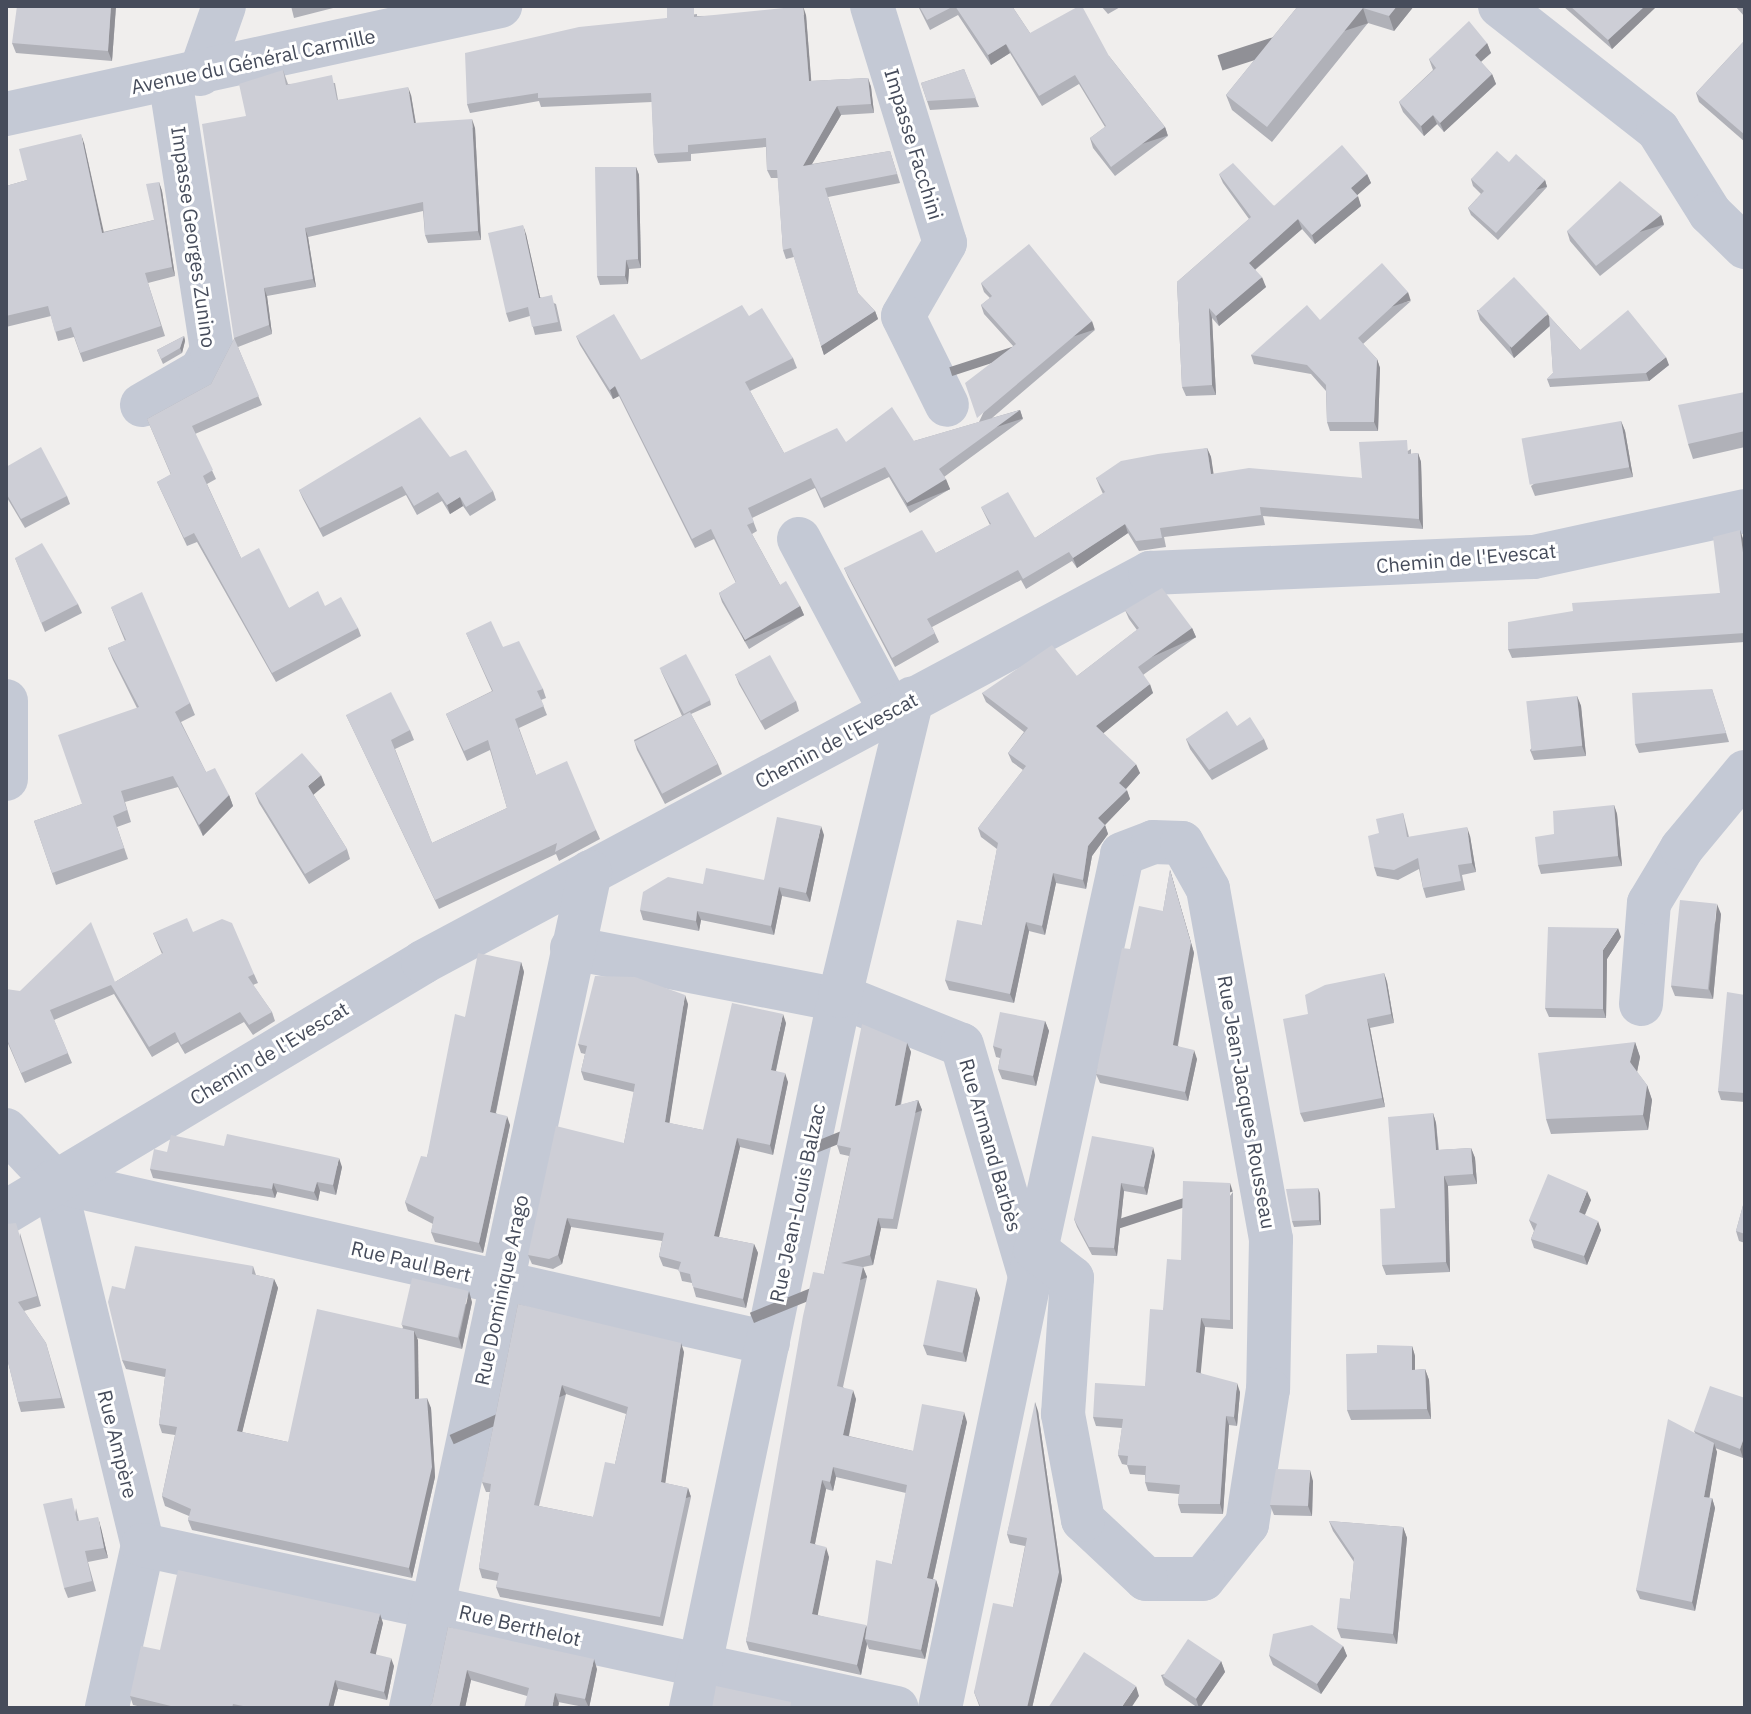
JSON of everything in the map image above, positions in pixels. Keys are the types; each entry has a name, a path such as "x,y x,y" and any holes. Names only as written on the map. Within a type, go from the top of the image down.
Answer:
{"street":[{"path":"185,77 224,6"},
{"name":"Avenue du Général Carmille","path":"6,114 497,6"},
{"name":"Impasse Facchini","path":"872,6 945,243 903,316 947,405"},
{"path":"1500,6 1658,130 1710,213 1745,247"},
{"name":"Impasse Georges Zunino","path":"142,405 201,371 212,350 185,77"},
{"name":"Chemin de l'Evescat","path":"6,1212 423,962 1150,573 1534,557 1745,511"},
{"path":"799,539 901,705"},
{"path":"6,701 6,779"},
{"name":"Rue Jean-Louis Balzac","path":"695,1687 901,705"},
{"path":"1641,1004 1649,903 1682,848 1745,772"},
{"name":"Rue Jean-Jacques Rousseau","path":"940,1708 1033,1264 1122,854 1153,842 1182,843 1208,889 1271,1239 1268,1389 1247,1524 1203,1579 1146,1579 1083,1520 1063,1414 1072,1278 1033,1264"},
{"name":"Rue Dominique Arago","path":"411,1708 590,872"},
{"name":"Rue Armand Barbès","path":"572,948 840,998 962,1045 1033,1264"},
{"path":"6,1130 54,1181"},
{"name":"Rue Paul Bert","path":"54,1181 768,1343"},
{"name":"Rue Ampère","path":"54,1181 143,1545 107,1708"},
{"name":"Rue Berthelot","path":"143,1545 433,1605 695,1687 897,1708"}],"building":[{"path":"17,6 111,6 108,51 12,43"},
{"path":"694,6 694,17 803,6 809,81 868,78 871,104 837,106 803,166 890,151 897,174 825,188 858,293 875,311 821,346 791,248 783,250 777,170 767,170 766,138 688,145 688,152 654,154 651,93 538,98 538,93 467,104 465,53 579,27 667,18 667,7"},
{"path":"919,6 954,6 927,20"},
{"path":"955,6 1012,6 1030,33 1082,6 1109,56 1165,127 1111,167 1090,138 1106,126 1075,75 1039,96 1006,44 988,55"},
{"path":"1298,6 1397,6 1389,16 1363,8 1267,127 1226,95"},
{"path":"1570,6 1645,6 1608,40"},
{"path":"1469,21 1487,43 1475,55 1492,74 1440,123 1433,115 1421,126 1399,102 1436,68 1429,59"},
{"path":"1745,40 1745,135 1696,93"},
{"path":"964,69 976,98 927,101 921,83"},
{"path":"283,70 286,85 332,75 337,100 408,87 414,123 472,119 478,231 425,235 423,202 305,228 313,279 264,288 269,325 234,338 259,396 192,426 213,470 203,476 241,558 259,548 289,608 318,591 325,606 341,597 358,628 272,673 194,533 184,538 157,482 171,474 147,419 211,384 234,339 202,124 246,116 239,84"},
{"path":"81,134 102,233 154,220 146,184 159,182 172,267 145,273 161,326 80,353 71,327 55,332 48,306 6,316 6,186 27,180 19,149"},
{"path":"1342,145 1367,174 1351,188 1358,196 1312,235 1298,219 1249,263 1262,277 1216,316 1209,308 1212,385 1182,387 1177,282 1251,217 1219,174 1233,163 1274,206"},
{"path":"1497,151 1509,162 1516,154 1545,180 1496,233 1468,208 1484,191 1471,179"},
{"path":"595,167 636,167 638,259 626,260 625,276 597,276"},
{"path":"1620,181 1661,215 1596,266 1567,231"},
{"path":"523,225 539,298 552,295 558,322 532,327 528,307 506,313 488,233"},
{"path":"1029,244 1092,321 977,418 965,383 1016,344 981,305 992,296 981,283"},
{"path":"1382,263 1408,292 1358,338 1377,359 1374,422 1327,422 1326,385 1307,365 1251,355 1307,305 1320,320"},
{"path":"1514,277 1548,314 1512,348 1477,311"},
{"path":"742,305 749,316 762,308 793,358 745,382 784,453 837,428 846,442 892,407 914,441 1020,410 939,469 946,479 907,503 885,467 821,498 811,478 748,508 754,522 747,525 780,585 786,581 800,606 745,640 719,593 736,582 711,529 692,539 615,386 610,390 576,336 614,314 641,360"},
{"path":"1628,310 1666,357 1646,373 1547,379 1553,373 1549,316 1580,350"},
{"path":"184,336 180,348 161,359 157,350"},
{"path":"1745,392 1745,431 1688,444 1678,405"},
{"path":"420,417 450,457 466,450 493,491 466,507 460,497 447,505 438,492 414,506 402,486 320,528 299,490"},
{"path":"1621,421 1629,467 1530,485 1522,439"},
{"path":"1407,440 1408,454 1418,453 1419,519 1260,507 1261,515 1160,528 1162,538 1136,541 1125,524 1073,558 1069,552 1023,579 1018,570 927,619 935,633 892,658 844,568 922,530 936,553 991,524 981,507 1008,492 1035,538 1105,492 1096,478 1121,461 1207,448 1211,474 1249,468 1362,478 1359,442"},
{"path":"41,447 67,496 21,519 6,493 6,467"},
{"path":"1740,530 1745,568 1745,633 1508,649 1508,622 1573,611 1572,603 1720,593 1713,537"},
{"path":"42,543 78,604 41,623 15,558"},
{"path":"1162,588 1192,628 1138,667 1150,684 1096,726 1136,764 1119,783 1127,790 1098,818 1105,825 1088,846 1083,880 1053,873 1042,926 1026,922 1010,994 945,980 957,920 982,925 998,843 978,828 1026,766 1008,753 1028,728 982,693 1052,645 1077,676 1139,628 1125,610"},
{"path":"142,592 190,703 175,712 206,772 215,768 229,795 199,825 173,776 121,791 127,810 113,816 124,848 52,873 34,821 82,804 58,735 139,707 108,648 126,640 111,607"},
{"path":"491,621 503,647 519,641 543,689 537,691 544,706 515,719 536,775 567,761 596,830 555,852 557,843 435,900 346,715 391,692 410,730 391,740 432,843 507,808 488,740 464,751 446,714 493,691 466,633"},
{"path":"686,654 710,700 684,714 660,668"},
{"path":"770,655 796,701 761,721 735,674"},
{"path":"1712,689 1726,733 1635,744 1632,693"},
{"path":"1577,696 1582,746 1532,751 1526,701"},
{"path":"1227,711 1237,726 1250,717 1264,739 1209,770 1186,739"},
{"path":"690,712 718,764 662,794 634,742"},
{"path":"302,753 321,775 308,786 347,849 305,874 255,793"},
{"path":"1614,805 1618,856 1538,865 1535,837 1554,834 1553,811"},
{"path":"1403,813 1407,837 1467,827 1472,863 1458,865 1461,881 1423,888 1418,858 1394,870 1374,867 1368,836 1379,833 1376,819"},
{"path":"777,817 821,826 806,893 779,887 771,926 697,911 696,921 640,910 643,892 668,877 703,884 706,868 764,880"},
{"path":"1170,870 1191,943 1173,1045 1194,1050 1185,1092 1096,1074 1122,948 1130,949 1139,906 1163,911"},
{"path":"1680,900 1717,904 1708,989 1671,986"},
{"path":"187,918 193,932 222,919 232,923 254,974 248,977 272,1012 249,1025 240,1012 181,1045 175,1032 149,1047 111,985 50,1010 68,1053 21,1073 6,1037 6,989 20,991 91,922 115,982 163,953 153,933"},
{"path":"1548,927 1618,928 1603,950 1603,1009 1545,1008"},
{"path":"478,953 521,962 490,1112 507,1116 479,1243 431,1232 434,1217 405,1202 421,1156 427,1157 455,1014 465,1017"},
{"path":"1384,973 1391,1014 1367,1019 1382,1098 1300,1113 1283,1019 1308,1014 1305,995 1325,985"},
{"path":"595,976 635,977 685,995 665,1122 703,1130 732,1003 783,1014 771,1070 785,1073 770,1145 737,1138 714,1236 754,1244 743,1299 693,1287 690,1274 678,1271 681,1262 659,1256 664,1233 567,1218 558,1255 549,1259 528,1255 556,1126 624,1143 635,1084 581,1071 587,1046 578,1044"},
{"path":"1727,992 1745,995 1745,1093 1718,1091"},
{"path":"1000,1012 1045,1021 1033,1076 998,1069 1002,1049 993,1046"},
{"path":"862,1024 907,1043 895,1106 918,1100 893,1219 878,1218 870,1255 841,1263 863,1267 837,1386 853,1390 843,1435 913,1451 922,1404 964,1412 927,1578 936,1580 921,1650 865,1639 876,1560 892,1564 907,1485 833,1467 830,1482 822,1480 810,1543 826,1547 812,1614 866,1625 857,1665 746,1641 803,1316 813,1272 824,1274 851,1148 837,1145"},
{"path":"1635,1042 1630,1062 1647,1085 1643,1115 1546,1119 1538,1053"},
{"path":"1433,1113 1436,1150 1471,1148 1473,1174 1444,1176 1446,1262 1382,1265 1380,1209 1395,1208 1388,1117"},
{"path":"227,1134 339,1158 333,1185 317,1182 314,1192 273,1183 272,1189 150,1169 154,1149 167,1152 171,1135 224,1146"},
{"path":"1092,1136 1153,1147 1144,1187 1121,1183 1114,1248 1089,1247 1074,1219"},
{"path":"1548,1174 1587,1191 1579,1212 1598,1221 1584,1256 1531,1239 1537,1224 1529,1220"},
{"path":"1183,1181 1230,1183 1230,1320 1201,1318 1196,1372 1237,1383 1234,1417 1226,1416 1220,1504 1178,1504 1180,1485 1145,1482 1146,1466 1127,1465 1128,1456 1118,1455 1123,1419 1093,1417 1095,1383 1145,1386 1150,1309 1163,1310 1167,1259 1181,1260"},
{"path":"1318,1188 1319,1220 1292,1221 1286,1189"},
{"path":"1745,1198 1745,1234 1736,1231"},
{"path":"16,1223 37,1296 18,1302 46,1343 61,1398 18,1402 6,1354 6,1224"},
{"path":"135,1246 253,1266 252,1274 274,1279 237,1431 288,1442 317,1309 414,1331 415,1399 427,1398 432,1467 409,1568 188,1520 191,1509 162,1496 177,1427 159,1424 166,1369 122,1360 108,1302 112,1286 125,1289"},
{"path":"412,1278 469,1291 458,1338 401,1325"},
{"path":"937,1280 976,1288 962,1353 923,1345"},
{"path":"518,1304 681,1343 661,1482 688,1488 660,1617 496,1587 499,1573 479,1568 491,1484 482,1482","holes":["562,1385 628,1407 615,1464 605,1462 593,1517 534,1505"]},
{"path":"1377,1345 1412,1346 1412,1370 1425,1369 1427,1409 1347,1410 1346,1354 1377,1353"},
{"path":"1710,1386 1745,1398 1745,1435 1740,1449 1694,1431"},
{"path":"1035,1402 1059,1572 1027,1708 981,1708 974,1692 993,1603 1013,1607 1027,1538 1007,1534"},
{"path":"1668,1419 1714,1443 1704,1497 1712,1498 1692,1602 1636,1590"},
{"path":"1276,1469 1310,1470 1308,1506 1270,1505"},
{"path":"72,1498 77,1521 98,1517 104,1548 85,1551 92,1581 64,1588 43,1504"},
{"path":"1329,1521 1403,1527 1393,1634 1337,1628 1340,1598 1350,1599 1354,1558"},
{"path":"178,1570 380,1614 370,1653 391,1658 384,1692 335,1680 328,1708 253,1708 233,1704 232,1708 179,1708 130,1696 141,1646 160,1650"},
{"path":"1312,1625 1343,1646 1317,1684 1269,1655 1273,1634"},
{"path":"448,1627 594,1659 585,1699 555,1693 552,1708 524,1708 529,1688 467,1670 459,1708 428,1708 432,1703"},
{"path":"1188,1639 1221,1661 1196,1699 1163,1676"},
{"path":"1084,1652 1136,1686 1121,1708 1048,1708"},
{"path":"716,1686 791,1702 790,1708 712,1708"}]}
